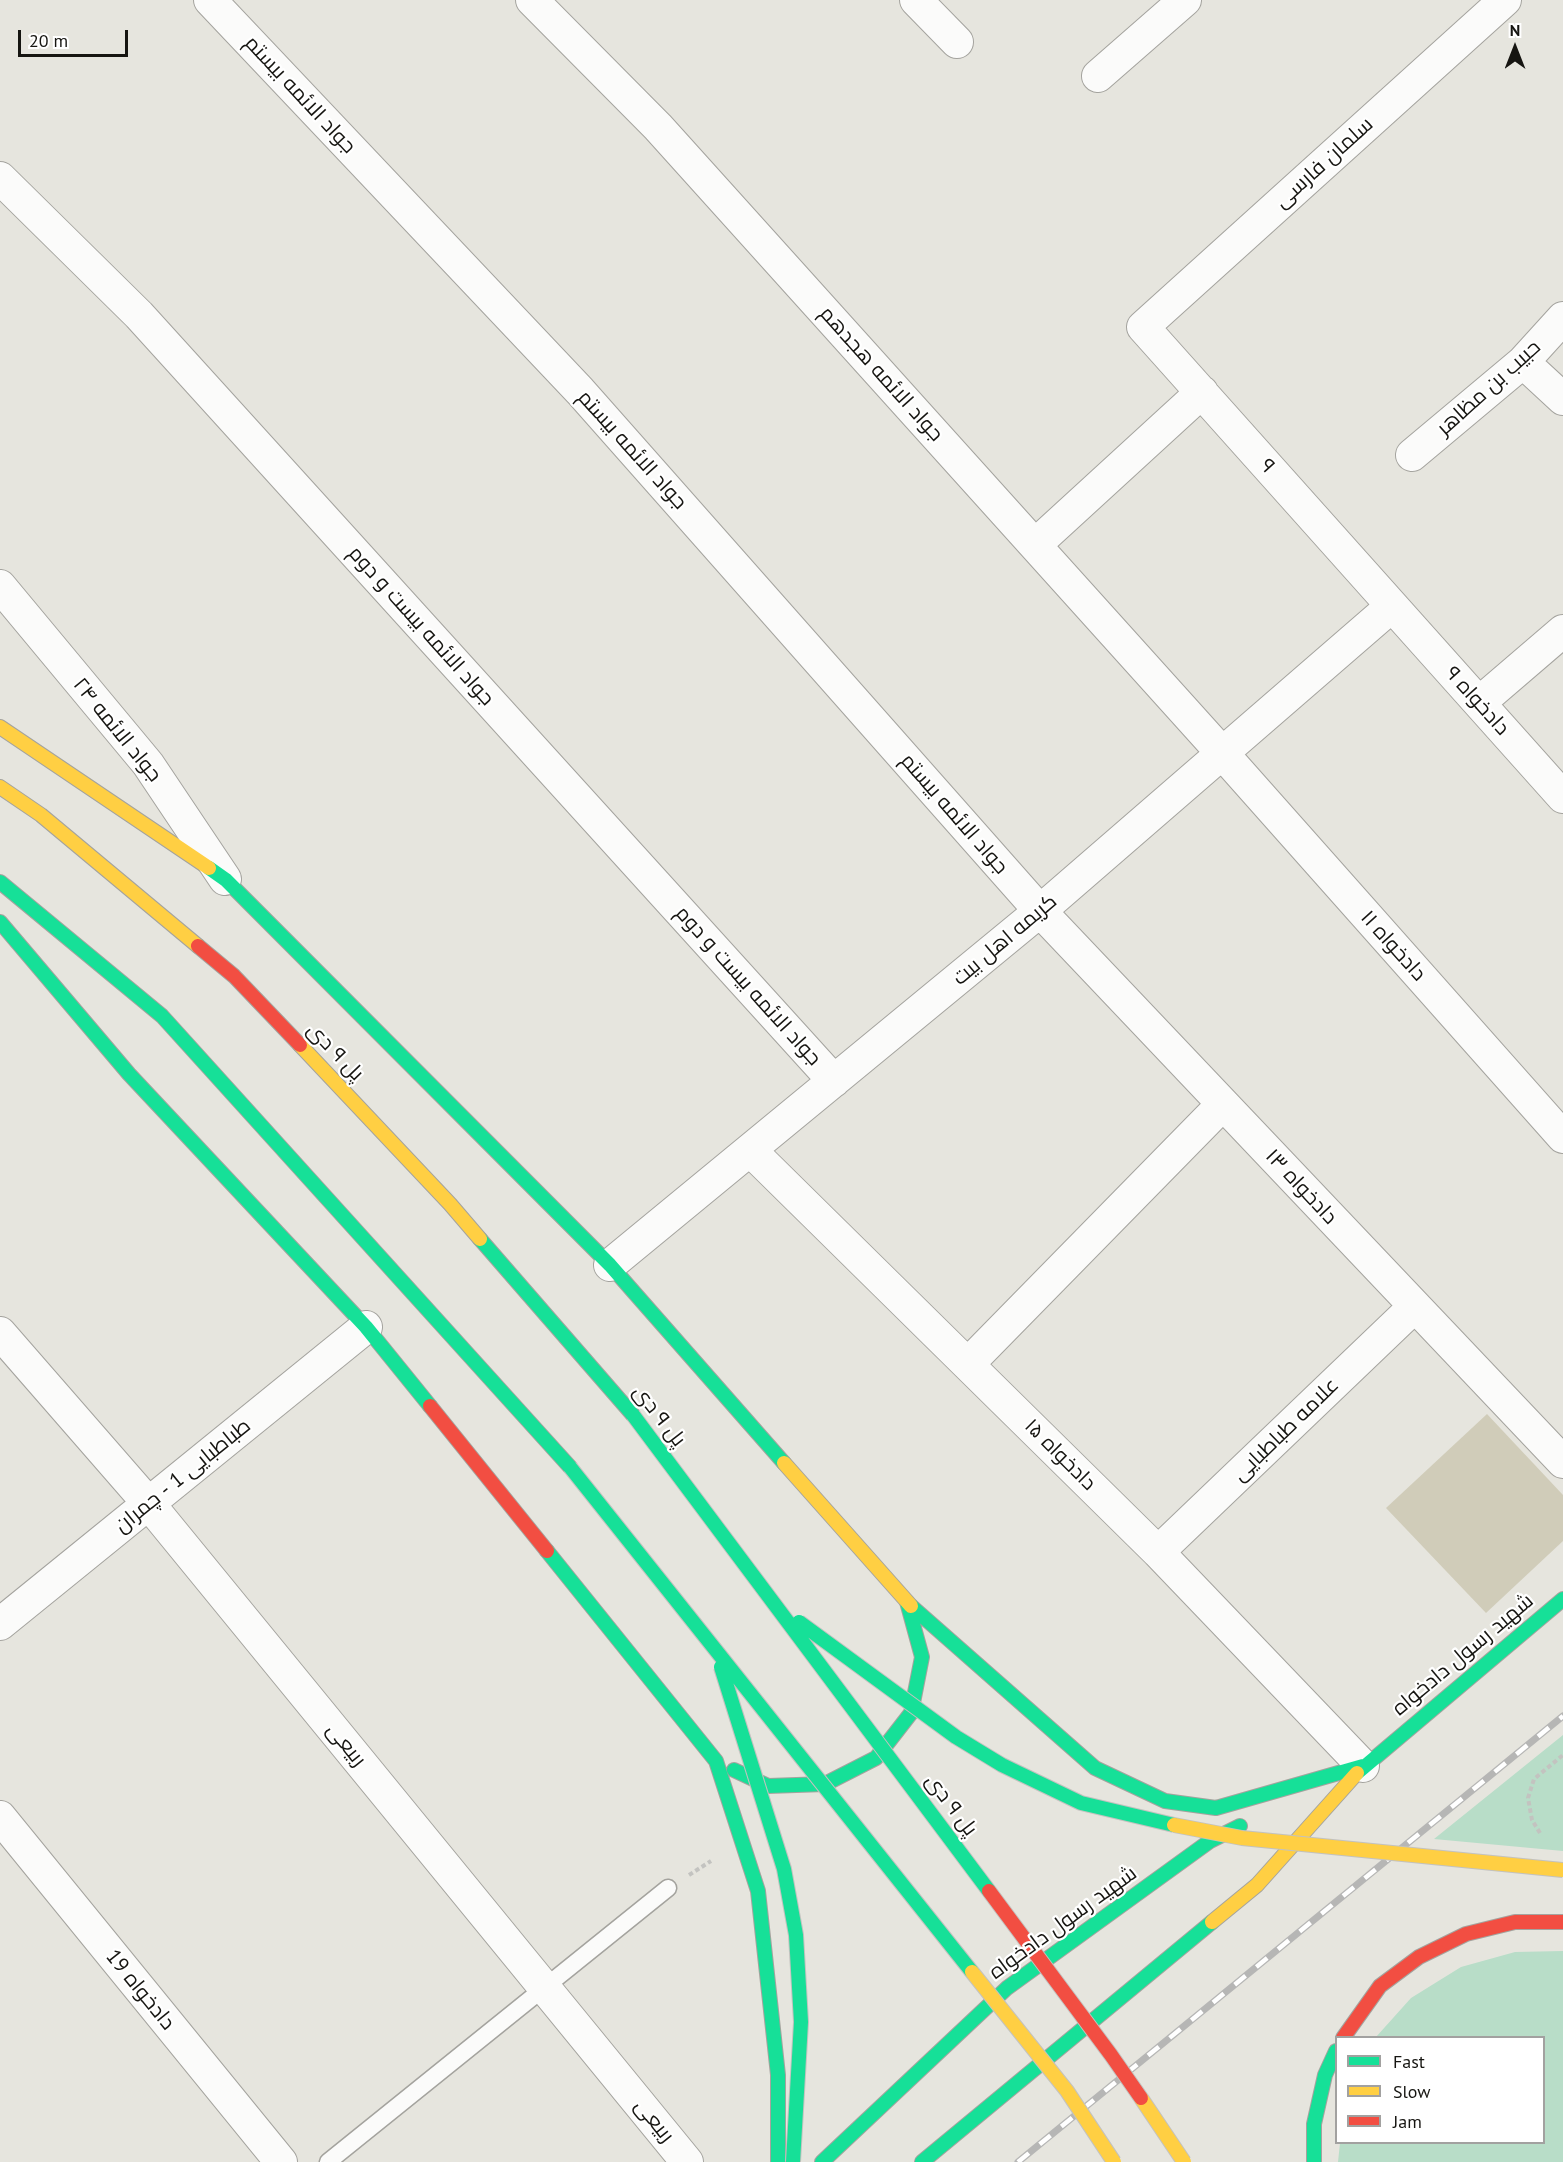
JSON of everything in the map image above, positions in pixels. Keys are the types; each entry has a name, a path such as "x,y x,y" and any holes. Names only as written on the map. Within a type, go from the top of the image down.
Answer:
{"main road":[{"path":"0,728 226,880 610,1265 907,1602 1095,1768 1165,1801 1216,1808 1363,1766"},
{"name":"پل ۹ دی","path":"0,787 41,815 234,976 450,1204 633,1415 1111,2055 1184,2162"},
{"path":"0,882 162,1016 570,1467 1067,2091 1114,2162"},
{"path":"0,922 129,1074 366,1328 716,1761 758,1892 778,2075 778,2162"},
{"name":"شهید رسول دادخواه","path":"922,2162 1257,1885 1363,1766 1563,1599"},
{"path":"772,1602 956,1737 1002,1765 1081,1803 1146,1820 1242,1838 1563,1870"},
{"path":"716,1761 768,1786 825,1784 876,1758 910,1713 913,1702 921,1657 907,1602"},
{"path":"715,1648 784,1869 796,1935 801,2022 793,2162"},
{"name":"شهید رسول دادخواه","path":"1289,1802 1363,1766"},
{"name":"شهید رسول دادخواه","path":"822,2162 1007,1988 1210,1841 1249,1822"},
{"path":"1344,2036 1380,1986 1419,1957 1476,1931 1515,1922 1563,1922"},
{"path":"1314,2162 1314,2124 1325,2075 1335,2053"}],"street":[{"name":"جواد الائمه بیستم","path":"210,0 580,391 1040,911"},
{"name":"جواد الائمه هجدهم","path":"532,0 658,127 1223,754"},
{"path":"916,0 957,42"},
{"path":"1098,76 1185,0"},
{"name":"سلمان فارسی","path":"1143,327 1505,0"},
{"name":"جواد الائمه بیست و دوم","path":"0,178 139,315 834,1081"},
{"name":"حبیب بن مظاهر","path":"1412,455 1522,362 1563,318"},
{"name":"۹","path":"1143,327 1392,606"},
{"path":"1522,362 1563,399"},
{"path":"1035,545 1202,392"},
{"name":"جواد الائمه ۲۴","path":"0,586 148,764 226,880"},
{"name":"کریمه اهل بیت","path":"610,1265 1040,911 1392,606"},
{"name":"دادخواه ۹","path":"1392,606 1563,797"},
{"path":"1479,703 1563,631"},
{"name":"دادخواه ۱۱","path":"1223,754 1563,1137"},
{"name":"دادخواه ۱۳","path":"1040,911 1563,1462"},
{"path":"968,1364 1223,1104"},
{"name":"دادخواه ۱۵","path":"750,1150 1158,1552 1363,1766"},
{"name":"علامه طباطبایی","path":"1158,1552 1414,1307"},
{"name":"طباطبایی 1 - چمران","path":"0,1624 366,1328"},
{"name":"ربیعی","path":"0,1333 149,1504 687,2162"},
{"name":"دادخواه 19","path":"0,1817 281,2162"}],"lane":[{"path":"328,2162 668,1888"}],"path":[{"path":"1542,1837 1532,1820 1527,1798 1534,1779 1563,1755"},
{"path":"668,1888 742,1841"}],"green space":[{"path":"1563,1735 1563,1851 1434,1839"},
{"path":"1563,1951 1563,2162 1338,2162 1340,2144 1545,2144 1545,2036 1377,2036 1411,1998 1461,1967 1515,1952"}],"building":[{"path":"1487,1414 1563,1495 1563,1541 1486,1613 1386,1508"}],"railway":[{"path":"1018,2162 1563,1716"}],"traffic: fast":[{"path":"209,868 226,880 610,1265 784,1463"},
{"path":"0,882 162,1016 570,1467"},
{"path":"0,922 129,1074 366,1327 430,1406"},
{"path":"480,1239 633,1415"},
{"path":"633,1415 989,1891"},
{"path":"570,1467 972,1972"},
{"path":"547,1551 716,1761 758,1891 778,2075 778,2162"},
{"path":"1357,1773 1563,1599"},
{"path":"734,1770 768,1786 825,1784 876,1758 911,1713 922,1657 907,1602"},
{"path":"911,1606 1095,1768 1165,1801 1216,1808 1363,1766"},
{"path":"799,1622 956,1737 1002,1765 1081,1803 1174,1825"},
{"path":"721,1667 784,1869 796,1935 801,2022 793,2162"},
{"path":"822,2162 1007,1988 1210,1841 1240,1826"},
{"path":"922,2162 1212,1922"},
{"path":"1314,2162 1314,2124 1325,2075 1335,2053"}],"traffic: slow":[{"path":"0,727 209,868"},
{"path":"0,787 41,815 198,946"},
{"path":"300,1045 450,1204 480,1239"},
{"path":"784,1463 911,1606"},
{"path":"1212,1922 1257,1885 1357,1773"},
{"path":"1174,1825 1242,1838 1563,1870"},
{"path":"972,1972 1067,2091 1114,2162"},
{"path":"1141,2098 1184,2162"}],"traffic: jam":[{"path":"198,946 234,976 300,1045"},
{"path":"430,1406 547,1551"},
{"path":"989,1891 1141,2098"},
{"path":"1344,2036 1380,1986 1419,1957 1466,1934 1515,1922 1563,1922"}]}
